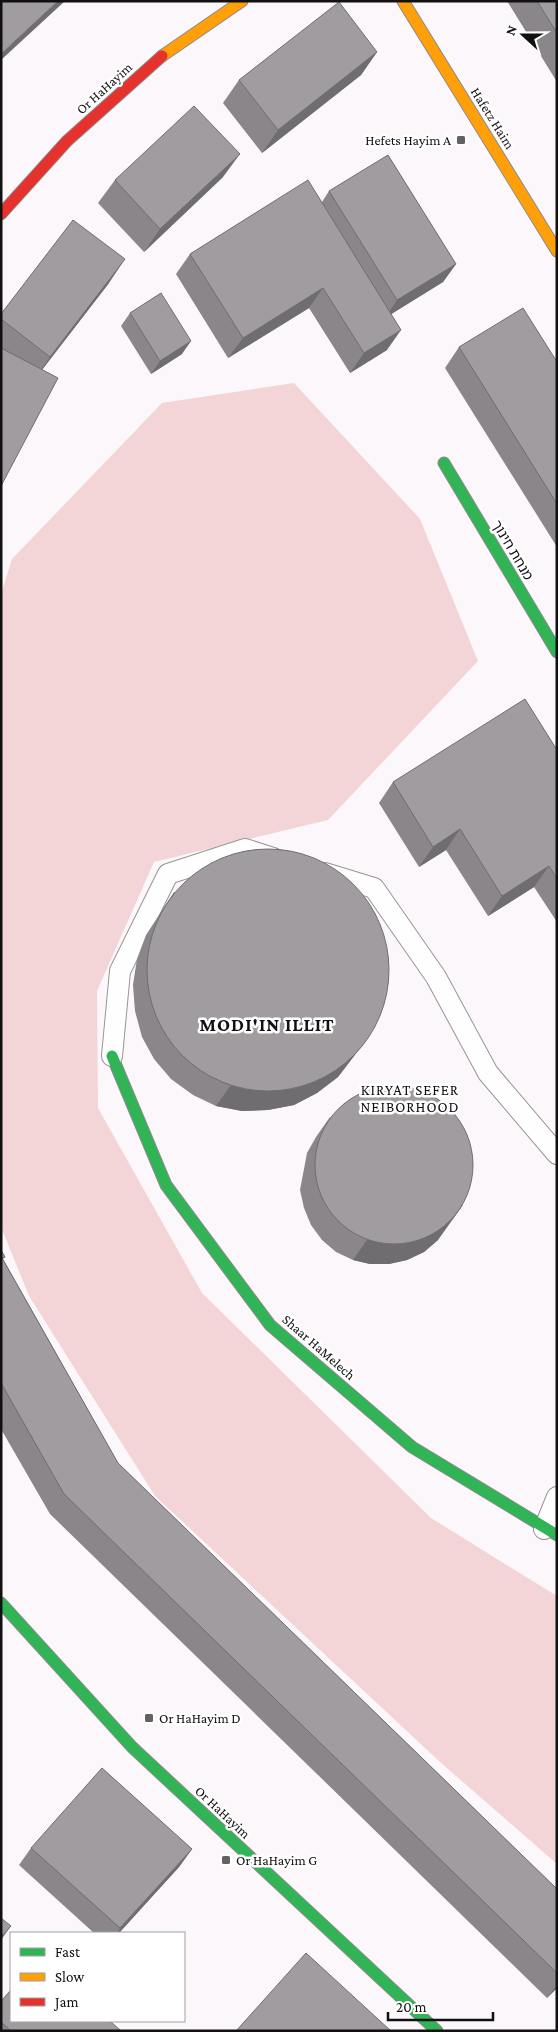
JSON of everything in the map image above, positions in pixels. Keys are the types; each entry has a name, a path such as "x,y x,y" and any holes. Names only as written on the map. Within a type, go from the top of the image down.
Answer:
{"street":[{"name":"Or HaHayim","path":"1,214 67,141 165,53 242,1"},
{"name":"Hafetz Haim","path":"403,1 557,250"},
{"name":"מנחת חינוך","path":"444,463 557,652"},
{"name":"Shaar HaMelech","path":"112,1056 166,1184 270,1325 412,1447 550,1532"},
{"name":"Or HaHayim","path":"1,1603 132,1747 437,2031"}],"lane":[{"path":"112,1056 120,971 168,874 245,849 374,888 436,978 488,1073 557,1154"},
{"path":"550,1532 557,1497"}],"shaded area":[{"path":"294,383 420,519 478,661 328,820 154,862 97,991 98,1108 202,1293 431,1518 557,1596 557,1864 440,1762 155,1496 29,1296 1,1227 1,594 12,559 162,403"}],"building":[{"path":"1,1 58,1 1,54"},
{"path":"537,1 557,1 557,33"},
{"path":"339,2 377,52 278,130 239,80"},
{"path":"194,106 240,154 160,229 115,180"},
{"path":"388,155 456,264 397,300 329,191"},
{"path":"308,180 401,330 364,353 323,288 243,338 190,254"},
{"path":"73,220 125,259 50,357 1,319 1,314"},
{"path":"161,293 191,341 160,361 130,313"},
{"path":"523,308 557,362 557,504 459,347"},
{"path":"1,348 58,378 1,486"},
{"path":"525,699 557,750 557,879 549,866 502,896 460,829 433,847 393,782"},
{"path":"268,849 303,854 314,858 345,877 361,893 374,913 384,935 389,970 384,1005 380,1016 361,1047 345,1063 325,1076 303,1086 268,1091 233,1086 222,1082 191,1063 175,1047 162,1027 152,1005 147,970 152,935 156,924 175,893 191,877 211,864 233,854"},
{"path":"402,1086 417,1089 431,1095 450,1109 460,1121 470,1142 473,1165 470,1188 460,1209 450,1221 438,1231 417,1241 402,1244 386,1244 371,1241 350,1231 328,1209 316,1180 315,1157 318,1142 328,1121 350,1099 379,1087"},
{"path":"1,1250 5,1257 2,1258 118,1463 557,1889 557,1973 64,1494 1,1383"},
{"path":"102,1768 192,1849 120,1928 31,1848"},
{"path":"1,1918 11,1926 1,1937"},
{"path":"306,1953 391,2031 236,2031"},
{"path":"10,1991 10,2022 111,2022 121,2031 11,2031 1,2022 1,2001"}],"traffic: fast":[{"path":"444,463 557,652"},
{"path":"112,1056 166,1185 270,1325 412,1447 557,1535"},
{"path":"1,1603 132,1747 437,2031"}],"traffic: slow":[{"path":"162,56 242,1"},
{"path":"403,1 557,251"}],"traffic: jam":[{"path":"1,214 67,141 162,56"}],"place":[{"name":"Hefets Hayim A","path":"461,140"},
{"name":"Or HaHayim D","path":"149,1718"},
{"name":"Or HaHayim G","path":"226,1860"}],"district":[{"name":"MODI'IN ILLIT","path":"267,1024"},
{"name":"KIRYAT SEFER NEIBORHOOD","path":"410,1098"}]}
